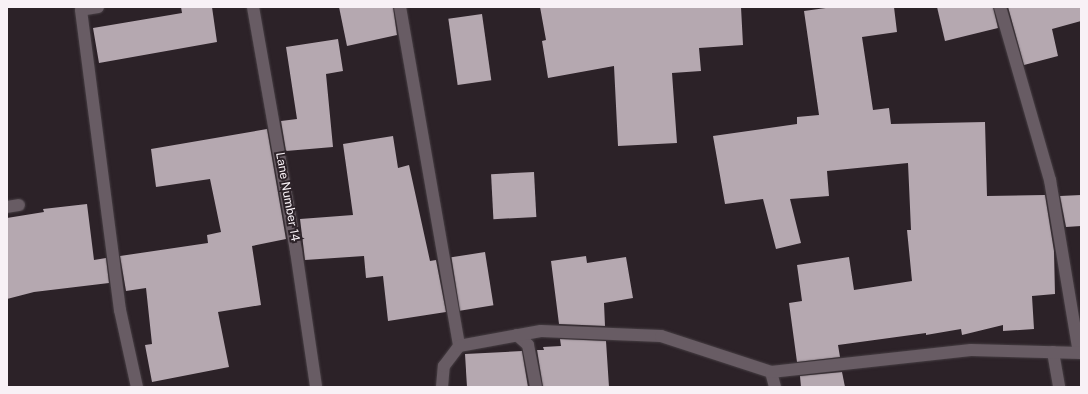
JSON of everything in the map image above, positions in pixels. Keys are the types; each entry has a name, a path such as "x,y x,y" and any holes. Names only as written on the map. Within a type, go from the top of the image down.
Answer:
{"street":[{"path":"98,7 81,10 120,310 137,387"},
{"name":"Lane Number 14","path":"253,7 296,251 316,387"},
{"path":"400,7 459,346"},
{"path":"442,387 444,366 459,346 541,331 661,336 771,372 971,350 1080,353 1050,180 1000,7"},
{"path":"517,335 528,345 536,387"},
{"path":"1053,352 1059,387"},
{"path":"771,372 775,387"}],"building":[{"path":"181,7 212,7 217,42 99,63 93,28 182,13"},
{"path":"339,7 393,7 397,35 347,46"},
{"path":"540,7 741,7 743,45 699,48 701,71 672,73 677,143 618,146 614,66 548,78 542,41 546,40"},
{"path":"833,7 894,7 897,32 862,37 873,110 889,108 891,124 985,122 987,196 1045,195 1054,251 1055,294 1032,296 1034,329 1003,331 1003,325 962,335 961,329 926,335 926,333 838,345 840,357 797,362 789,303 802,301 797,265 849,257 854,290 912,281 907,230 911,230 908,163 827,171 829,196 790,199 801,243 776,249 763,199 725,204 713,136 797,124 797,117 819,115 804,11"},
{"path":"937,7 993,7 998,28 945,41"},
{"path":"1008,7 1081,7 1081,21 1052,29 1058,56 1024,65"},
{"path":"482,14 491,80 458,85 448,19"},
{"path":"338,39 343,71 326,74 333,147 286,151 281,121 297,119 286,47"},
{"path":"267,129 286,239 252,246 261,305 218,312 229,367 152,382 145,345 152,344 146,288 126,291 120,256 208,243 207,235 221,232 210,179 156,187 151,149"},
{"path":"393,136 398,168 409,165 430,261 436,260 446,312 388,321 383,276 366,278 364,256 305,260 300,219 353,215 343,144"},
{"path":"534,172 536,217 493,219 491,174"},
{"path":"1081,195 1081,226 1066,227 1060,196"},
{"path":"87,204 94,260 106,258 109,283 34,292 7,299 7,218 44,212 43,209"},
{"path":"485,252 493,305 460,311 451,257"},
{"path":"586,256 587,263 626,257 633,298 604,303 605,326 559,324 551,261"},
{"path":"560,339 606,341 609,387 543,387 537,350 544,350 543,347 561,346"},
{"path":"522,351 528,387 467,387 465,354"},
{"path":"842,372 845,387 801,387 800,376"}]}
